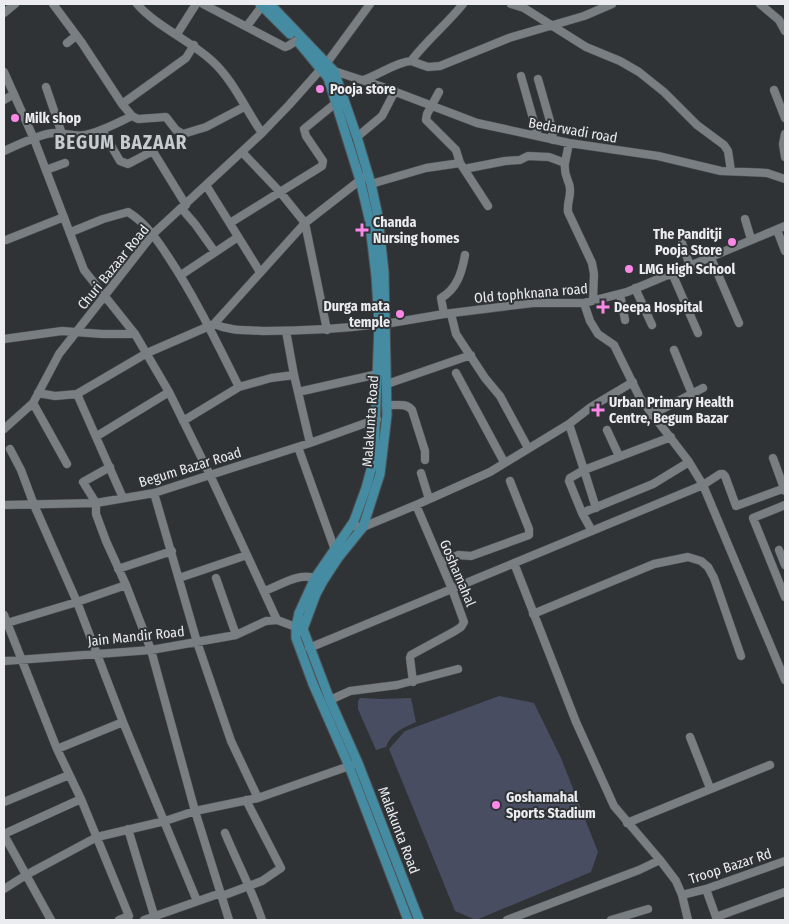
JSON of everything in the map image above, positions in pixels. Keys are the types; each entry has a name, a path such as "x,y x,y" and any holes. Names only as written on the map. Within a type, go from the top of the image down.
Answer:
{"main road":[{"name":"Malakunta Road","path":"264,4 323,66 334,71 357,137 364,177 371,184 378,216 384,272 382,324 387,384 387,418 380,474 363,527 313,592 303,630 330,700 358,763 419,920"},
{"path":"264,4 296,41 323,66 364,177 382,324 374,459 366,488 351,526 315,578 313,592 299,613 296,638 313,684 349,766 408,920"},
{"path":"377,419 387,418"}],"street":[{"path":"4,13 15,4"},
{"path":"53,4 132,116 138,119 166,117 176,130 183,134 206,127 244,107"},
{"path":"137,4 153,18 194,45 217,66 262,133"},
{"path":"176,34 196,4"},
{"path":"203,4 285,47 296,41"},
{"path":"247,26 264,4"},
{"name":"Churi Bazaar Road","path":"4,429 33,403 60,354 153,234 242,152 289,105 323,66 370,4"},
{"path":"411,61 427,41 452,18 463,4"},
{"path":"511,4 524,8 586,47 620,61 639,72 664,92 697,125 724,145 728,151 731,171"},
{"path":"363,80 376,76 403,62 411,61 428,67 440,66 509,38 554,26 612,4"},
{"path":"760,4 779,20 785,31"},
{"path":"67,43 76,36"},
{"path":"122,104 186,58 194,45"},
{"name":"Bedarwadi road","path":"334,71 395,91 477,123 569,143 658,156 722,171 767,173 785,179"},
{"path":"4,72 34,139 84,270 135,334 169,392 210,475 277,620 296,627"},
{"path":"521,76 538,136"},
{"path":"538,80 552,128 553,140"},
{"path":"46,87 62,134"},
{"path":"774,90 785,118"},
{"path":"357,137 382,116 395,91"},
{"path":"439,92 427,114 426,120 456,150 462,166 488,206"},
{"path":"4,100 14,94"},
{"path":"230,223 322,166 323,161 306,136 304,129 337,102"},
{"path":"4,151 53,133 84,135 102,130 132,116"},
{"path":"102,130 123,163 128,164 149,153 154,153 184,207 215,252"},
{"path":"785,134 783,144 785,157"},
{"path":"569,143 564,173 570,190 567,204 568,212 592,263 594,274 593,300"},
{"path":"242,152 280,192 304,222 327,330"},
{"path":"371,184 426,168 520,160 528,156 549,157 565,162"},
{"path":"46,170 64,162"},
{"path":"38,394 55,396 77,394 147,353 211,324 304,222 364,177"},
{"path":"206,185 260,272"},
{"path":"71,232 128,212 153,234 211,324 238,387"},
{"path":"6,240 64,217"},
{"path":"745,219 751,239"},
{"name":"Old tophknana road","path":"211,324 240,331 327,330 533,303 584,303 620,294 785,226"},
{"path":"776,230 785,251"},
{"path":"180,275 238,237"},
{"path":"682,243 690,266"},
{"path":"465,255 456,284 448,294 441,298 456,334 485,378 500,396 528,448"},
{"path":"711,258 739,323"},
{"path":"672,273 698,333"},
{"path":"635,288 652,325"},
{"path":"620,294 624,320"},
{"path":"584,303 590,321 598,334 614,345 640,398 671,437 703,485 781,661 785,680"},
{"path":"4,340 62,331 135,334"},
{"path":"286,331 310,443"},
{"path":"674,350 692,394"},
{"path":"387,384 471,355"},
{"path":"456,373 504,462"},
{"path":"298,392 378,374"},
{"path":"183,421 238,387 271,378 294,375"},
{"path":"351,526 363,527 490,472 554,434 590,408 633,382"},
{"path":"651,414 703,388"},
{"path":"97,436 169,392"},
{"path":"77,394 123,498"},
{"path":"33,403 67,464"},
{"path":"386,405 404,404 412,410 425,451 425,460"},
{"name":"Begum Bazar Road","path":"4,505 96,503 154,493 298,447 377,419"},
{"path":"569,424 596,508"},
{"path":"607,430 619,456"},
{"path":"592,531 582,513 569,481 570,478 584,470 671,437"},
{"path":"298,447 335,550"},
{"path":"10,449 22,470 34,505 77,602 123,722 197,901"},
{"path":"309,648 703,485 723,474 735,505 738,506 785,489 773,458"},
{"path":"582,513 653,484 689,462"},
{"path":"110,467 83,482 96,503 96,514 151,650 195,812 229,920"},
{"path":"421,473 429,499"},
{"path":"441,563 458,555 471,556 529,535 530,532 510,481"},
{"path":"154,493 197,642 231,741 258,798"},
{"name":"Goshamahal","path":"413,682 411,655 455,631 464,622 416,505"},
{"path":"785,505 753,518 785,597"},
{"path":"779,550 785,565"},
{"path":"118,569 172,551"},
{"path":"179,578 247,555"},
{"path":"533,614 654,564 688,557 701,561 708,567 714,578 741,656"},
{"path":"514,563 576,722 614,806 676,881 682,895 688,920"},
{"path":"264,590 296,577 305,575 315,578"},
{"path":"216,578 236,635"},
{"path":"126,585 77,602 5,619 57,749 81,799 129,916 136,920 143,920 197,901 248,887 262,881 281,868 246,800"},
{"name":"Jain Mandir Road","path":"4,661 151,650 236,635 266,621 277,620"},
{"path":"330,700 350,691 397,686 458,669"},
{"path":"57,749 123,722"},
{"path":"690,737 710,788"},
{"path":"4,889 96,837 258,798 358,763"},
{"path":"627,823 770,764"},
{"path":"4,802 69,774"},
{"path":"51,920 4,835 81,799"},
{"path":"128,830 154,916"},
{"path":"225,833 256,902 262,920"},
{"path":"507,920 639,870 660,860"},
{"name":"Troop Bazar Rd","path":"682,895 706,889 785,861"},
{"path":"706,889 717,919 785,892"},
{"path":"611,920 648,909"},
{"path":"119,920 129,916"}],"shaded area":[{"name":"Goshamahal Sports Stadium","path":"499,696 534,703 561,758 598,852 591,872 476,920 455,911 389,749 405,731"},
{"path":"360,698 411,698 416,722 394,735 386,747 376,750 358,709"}],"place":[{"name":"Pooja store","path":"320,89"},
{"name":"Milk shop","path":"15,118"},
{"name":"Chanda Nursing homes","path":"362,230"},
{"name":"The Panditji Pooja Store","path":"732,242"},
{"name":"LMG High School","path":"629,269"},
{"name":"Deepa Hospital","path":"603,307"},
{"name":"Durga mata temple","path":"400,314"},
{"name":"Urban Primary Health Centre, Begum Bazar","path":"598,410"},
{"name":"Goshamahal Sports Stadium","path":"496,805"}],"district":[{"name":"BEGUM BAZAAR","path":"121,142"}]}
